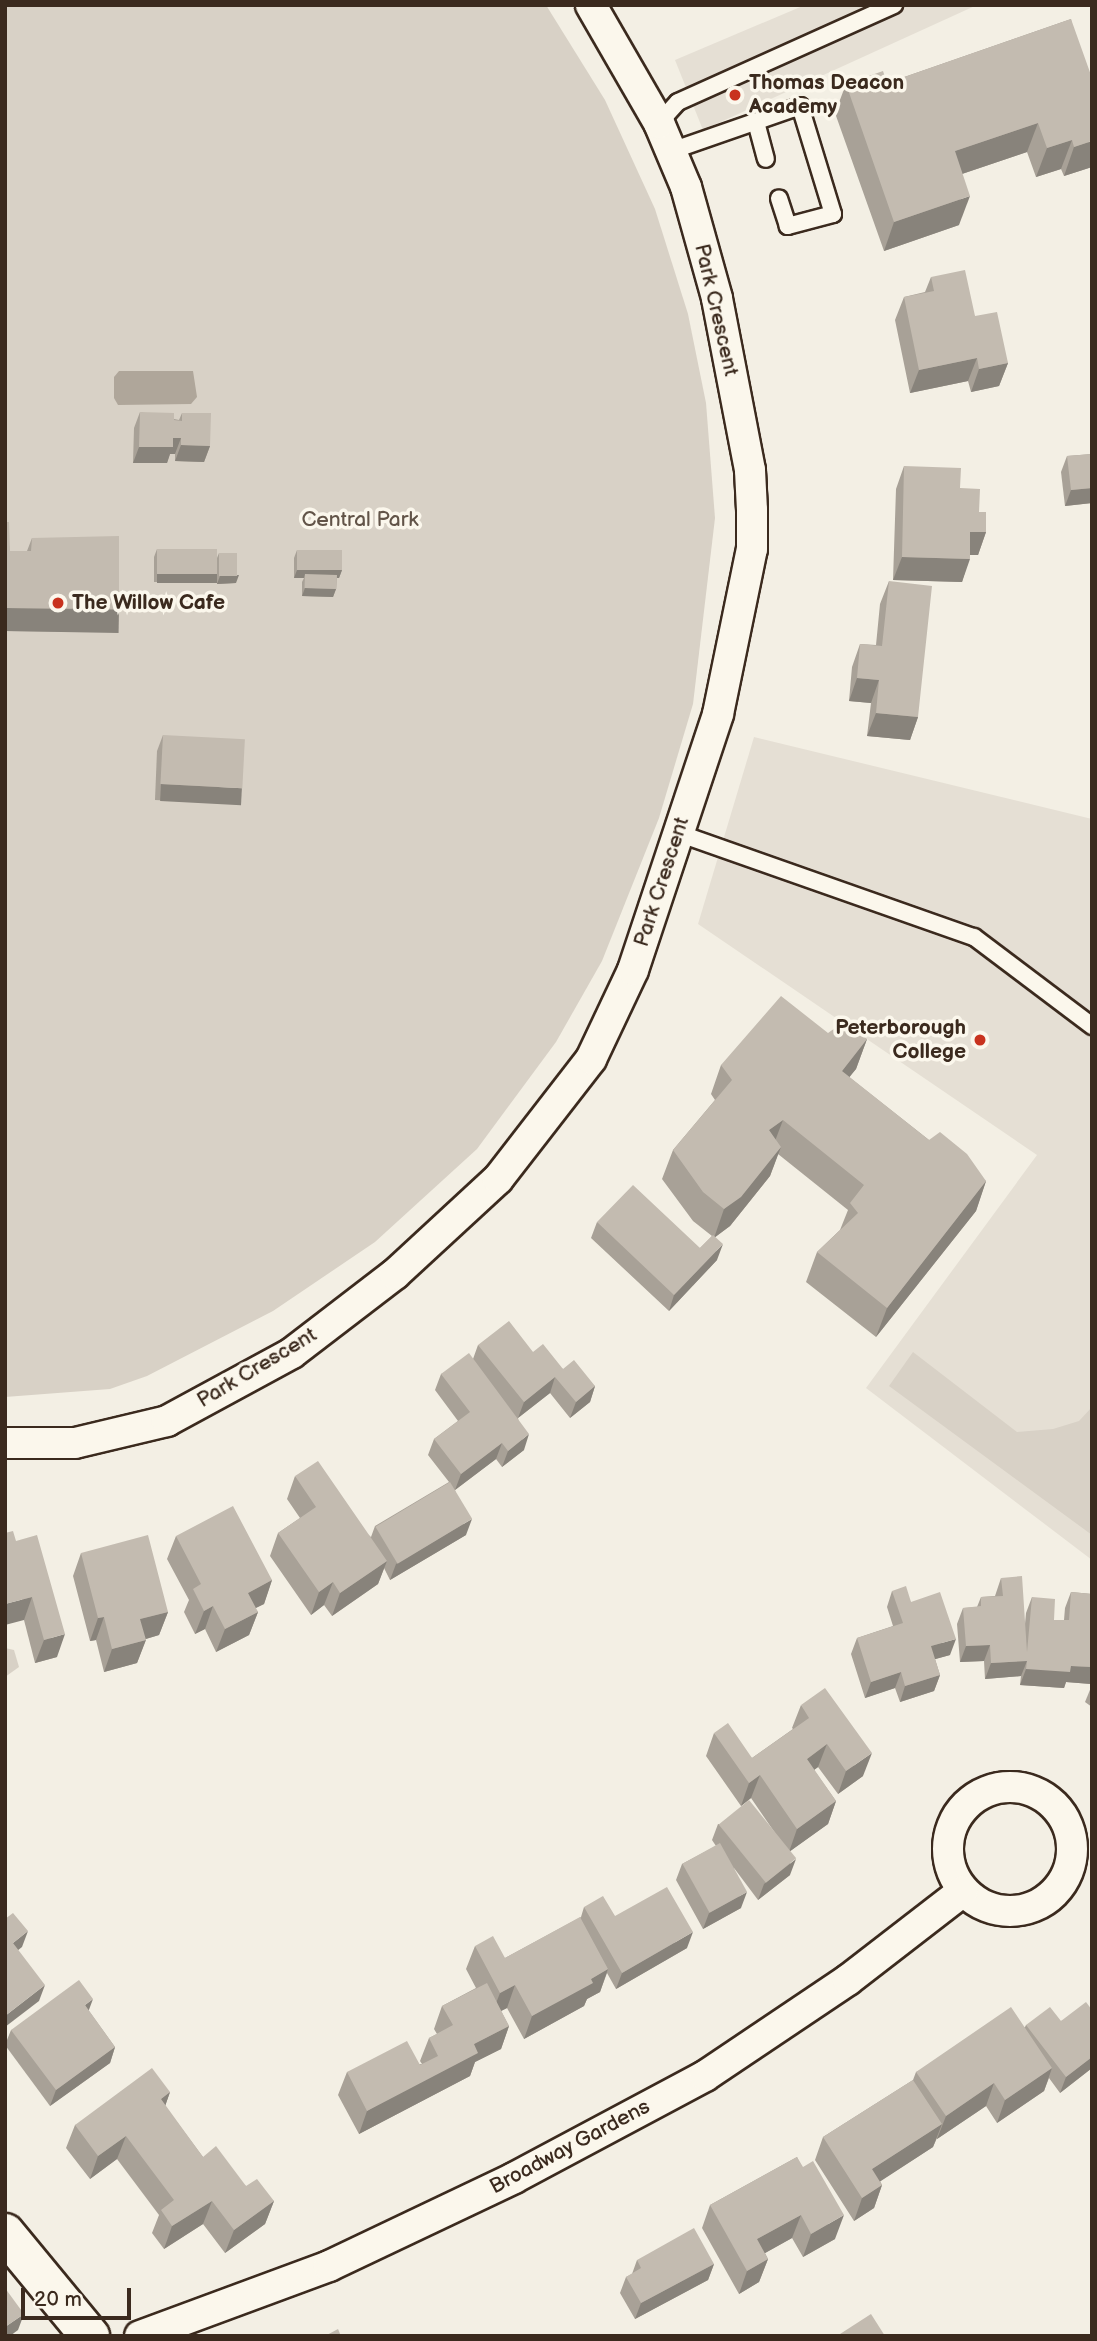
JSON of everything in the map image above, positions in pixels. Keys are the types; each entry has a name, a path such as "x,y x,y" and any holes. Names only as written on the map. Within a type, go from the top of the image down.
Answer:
{"street":[{"name":"Park Crescent","path":"5,1443 75,1443 167,1421 292,1353 395,1274 498,1179 591,1059 633,970 718,714 751,549 750,470 717,298 671,151 659,123 591,5"},
{"path":"994,1788 1037,1793 1054,1805 1065,1821 1071,1860 1053,1895 1036,1906 1007,1911 978,1903 963,1891 952,1873 947,1852 950,1830 959,1812 975,1797 994,1788"},
{"name":"Broadway Gardens","path":"140,2336 330,2266 514,2178 681,2088 848,1980 963,1891"},
{"path":"5,2233 90,2336"}],"lane":[{"path":"659,123 678,102 894,5"},
{"path":"671,151 800,106 834,214 788,226 779,198"},
{"path":"755,121 766,159"},
{"path":"678,833 974,937 1092,1026"}],"shaded area":[{"name":"Thomas Deacon Academy","path":"805,5 977,5 703,130 675,60"},
{"path":"119,371 193,371 197,397 191,404 118,405 114,398 114,377"},
{"name":"Peterborough College","path":"754,737 1092,819 1092,1560 866,1388 1037,1155 698,924"}],"green space":[{"name":"Central Park","path":"5,5 546,5 605,100 655,209 688,314 706,403 715,518 693,704 659,818 602,961 556,1042 477,1149 375,1242 273,1311 147,1376 110,1389 5,1397"},
{"path":"913,1352 1017,1432 1053,1429 1079,1421 1092,1407 1092,1535 889,1386"},
{"path":"5,1648 14,1650 19,1667 5,1677"}],"building":[{"path":"1071,19 1092,78 1092,141 1074,147 1072,140 1047,148 1038,123 955,151 970,196 894,222 846,84 883,71 887,83"},
{"path":"965,270 975,316 997,312 1008,363 979,369 977,358 919,370 904,297 934,291 931,277"},
{"path":"140,412 174,413 174,420 182,421 182,413 211,413 210,446 181,445 181,438 173,438 173,447 139,447"},
{"path":"1092,454 1092,488 1071,490 1067,456"},
{"path":"904,466 961,468 960,488 980,489 979,512 986,512 986,532 970,532 970,559 902,557"},
{"name":"The Willow Cafe","path":"5,522 9,522 10,551 31,551 32,538 119,536 119,609 5,608"},
{"path":"157,549 217,549 217,574 157,574"},
{"path":"297,550 342,550 342,570 297,570"},
{"path":"219,553 237,553 237,576 219,576"},
{"path":"305,574 337,575 336,589 305,588"},
{"path":"889,581 932,586 918,717 876,713 879,680 857,678 860,644 882,646"},
{"path":"163,735 245,739 242,788 160,784"},
{"path":"781,996 828,1033 845,1021 867,1039 842,1071 929,1140 940,1132 967,1154 986,1181 887,1308 817,1252 858,1213 850,1203 864,1185 783,1120 769,1130 781,1147 741,1197 724,1209 703,1192 673,1150 732,1080 721,1065"},
{"path":"633,1185 700,1248 713,1235 723,1244 674,1295 597,1222"},
{"path":"509,1321 533,1352 543,1344 563,1369 574,1360 595,1386 576,1402 555,1377 524,1402 478,1345"},
{"path":"469,1353 529,1434 508,1451 502,1443 461,1474 434,1439 470,1412 441,1374"},
{"path":"318,1461 387,1561 340,1593 333,1582 319,1592 278,1533 316,1507 295,1476"},
{"path":"450,1482 472,1519 398,1564 375,1527"},
{"path":"233,1506 272,1580 248,1593 258,1612 225,1629 213,1606 204,1611 193,1589 201,1584 176,1536"},
{"path":"13,1531 16,1541 37,1535 65,1634 44,1640 32,1597 5,1604 5,1533"},
{"path":"148,1535 168,1612 140,1619 146,1640 112,1649 104,1617 98,1618 81,1553"},
{"path":"1022,1576 1027,1652 1032,1597 1055,1599 1054,1620 1069,1620 1071,1592 1092,1594 1092,1667 1071,1666 1070,1672 1026,1669 1027,1661 991,1663 990,1645 966,1646 963,1608 981,1606 981,1597 1003,1596 1001,1578"},
{"path":"906,1586 911,1602 940,1592 956,1639 931,1646 940,1675 905,1686 901,1672 871,1682 857,1638 903,1623 892,1591"},
{"path":"825,1688 872,1753 846,1771 827,1744 807,1759 836,1801 797,1829 760,1775 749,1783 714,1733 728,1723 752,1758 809,1718 801,1705"},
{"path":"749,1800 796,1858 766,1883 719,1825"},
{"path":"720,1843 747,1892 710,1913 682,1864"},
{"path":"667,1887 693,1932 622,1973 584,1907 603,1896 615,1916"},
{"path":"13,1913 28,1931 13,1943 45,1985 5,2016 5,1919"},
{"path":"580,1917 608,1969 591,1979 593,1983 532,2016 515,1985 500,1993 475,1946 493,1936 505,1958"},
{"path":"79,1980 93,1999 85,2005 115,2047 56,2090 11,2030"},
{"path":"487,1983 509,2026 474,2044 478,2053 367,2111 347,2072 407,2041 420,2065 438,2056 429,2038 453,2025 442,2006"},
{"path":"1086,2002 1092,2010 1092,2057 1066,2077 1026,2025 1050,2007 1061,2021"},
{"path":"1011,2007 1052,2068 1005,2100 994,2083 946,2116 916,2072"},
{"path":"152,2068 170,2092 161,2099 203,2157 216,2146 246,2186 257,2179 274,2201 234,2230 212,2201 172,2226 161,2210 174,2200 126,2136 98,2156 75,2125"},
{"path":"913,2080 942,2124 872,2169 882,2185 862,2198 823,2137"},
{"path":"797,2157 803,2167 813,2161 844,2215 811,2234 801,2215 757,2239 768,2259 747,2271 710,2205"},
{"path":"694,2228 714,2264 641,2303 626,2277 641,2268 637,2260"},
{"path":"5,2288 24,2314 5,2327"},
{"path":"871,2314 885,2336 841,2336 840,2334"},
{"path":"338,2329 341,2336 325,2336"}],"place":[{"name":"Thomas Deacon Academy","path":"735,95"},
{"name":"The Willow Cafe","path":"58,603"},
{"name":"Peterborough College","path":"980,1040"}]}
